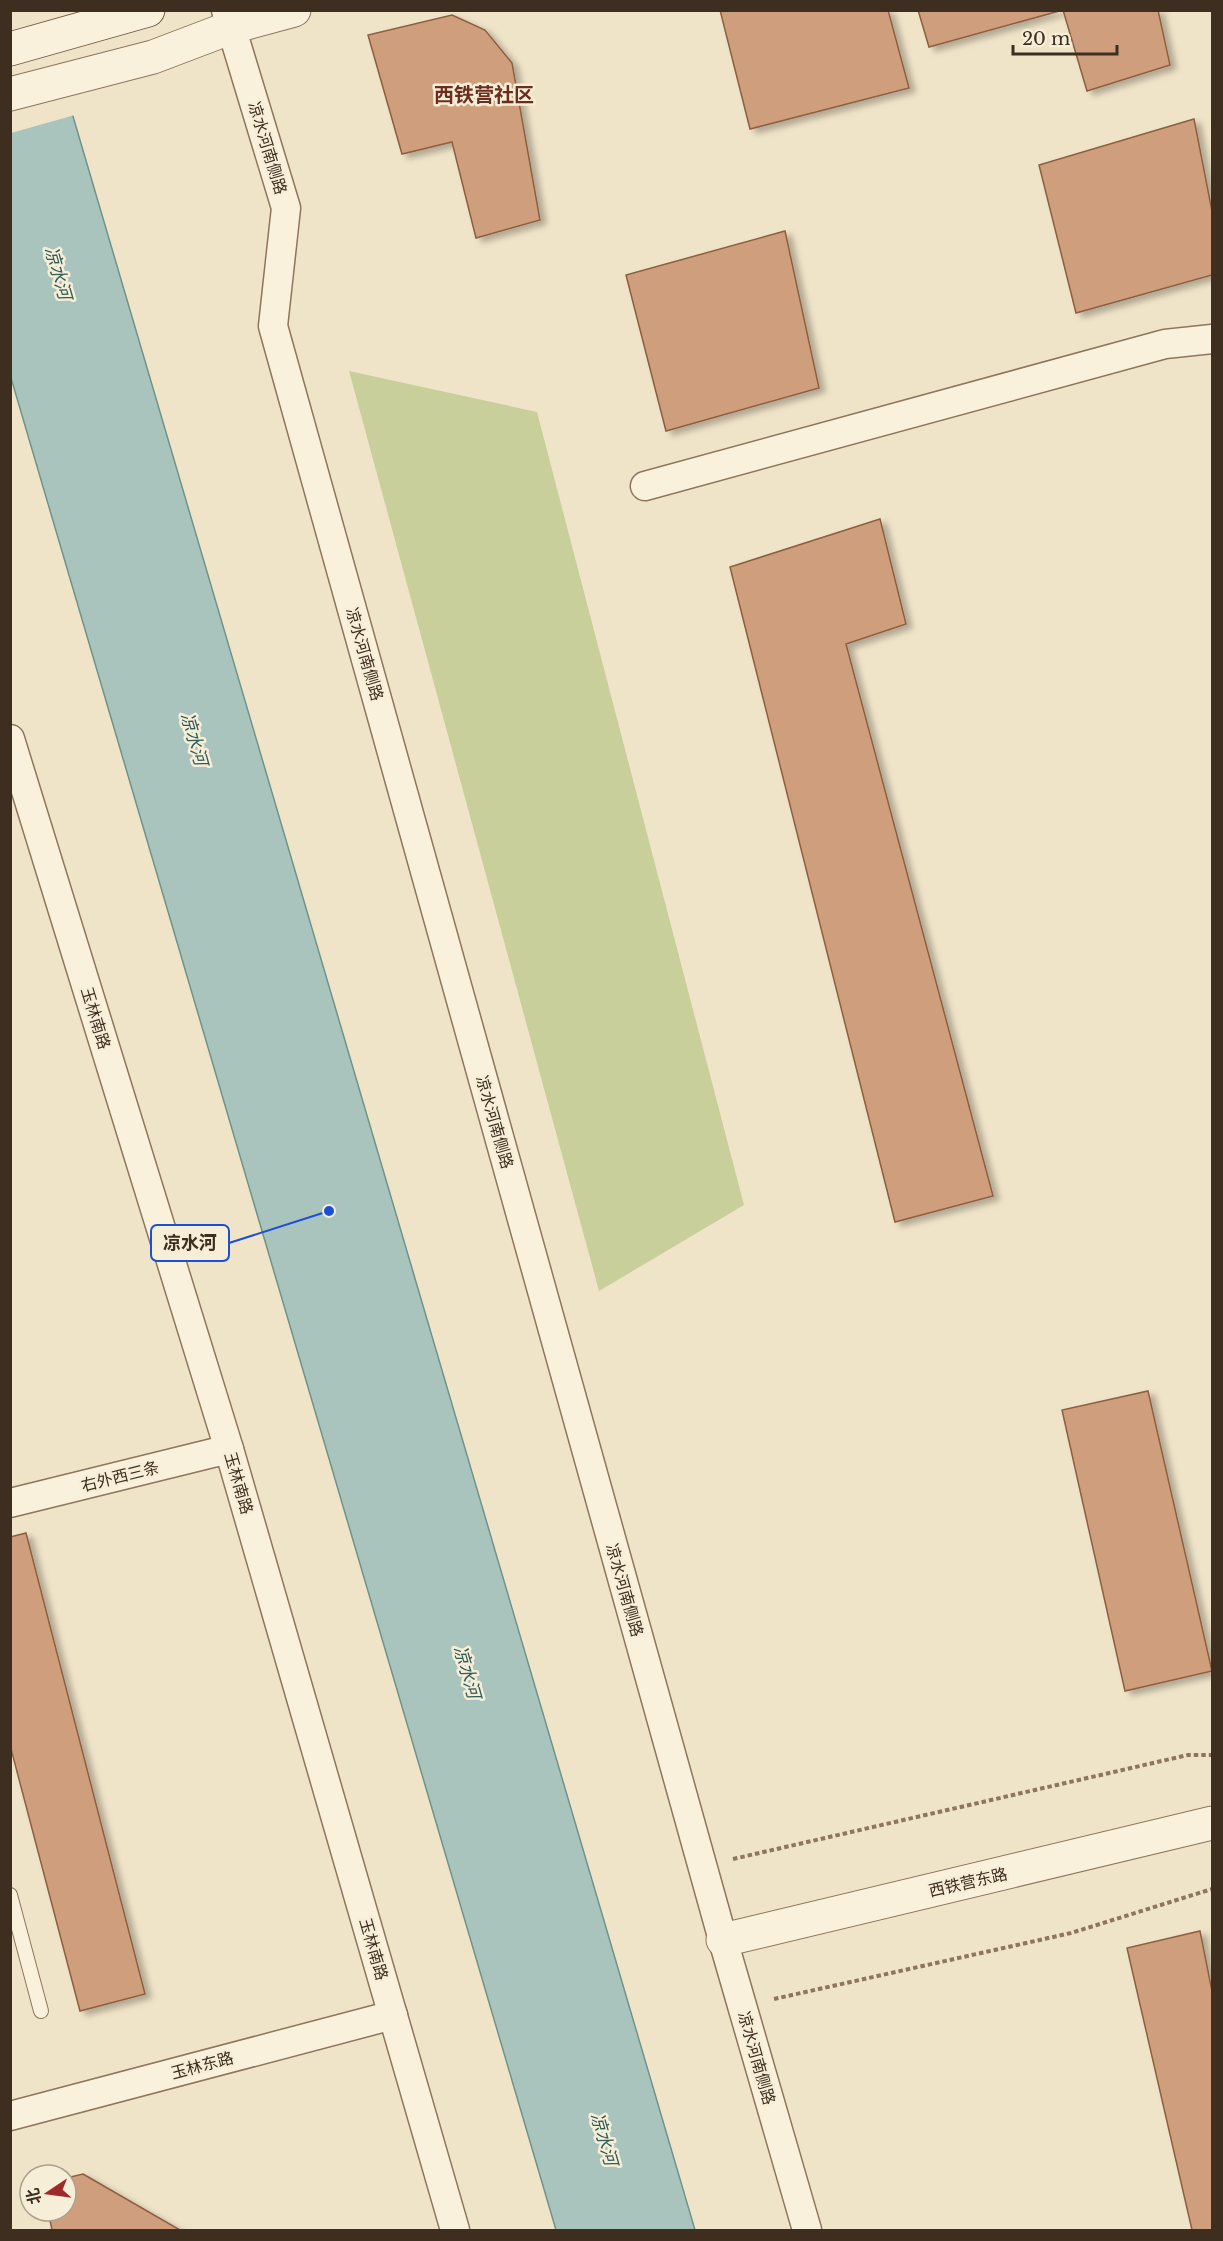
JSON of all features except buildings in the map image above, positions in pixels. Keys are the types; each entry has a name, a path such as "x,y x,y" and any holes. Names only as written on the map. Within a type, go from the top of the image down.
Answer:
{"street":[{"path":"10,94 153,57 229,19 294,10"},
{"path":"10,49 144,12"},
{"name":"凉水河南侧路","path":"229,19 286,208 273,326 723,1940 807,2230"},
{"path":"645,486 1165,344 1212,339"},
{"name":"玉林南路","path":"10,739 229,1449 454,2230"},
{"name":"右外西三条","path":"10,1503 229,1449"},
{"name":"西铁营东路","path":"723,1940 1212,1823"},
{"name":"玉林东路","path":"10,2116 393,2015"}],"lane":[{"path":"10,1895 42,2011"}],"path":[{"path":"726,1861 1188,1755 1212,1755"},
{"path":"772,1999 1071,1934 1212,1889"}],"green space":[{"path":"349,371 537,412 744,1205 599,1291"}],"water":[{"path":"11,11 42,11 695,2230 556,2230 11,378"}],"pier":[{"path":"45,10 75,115 11,133 11,11"}],"place":[{"name":"凉水河","path":"329,1211"}],"district":[{"name":"西铁营社区","path":"484,95"}]}
